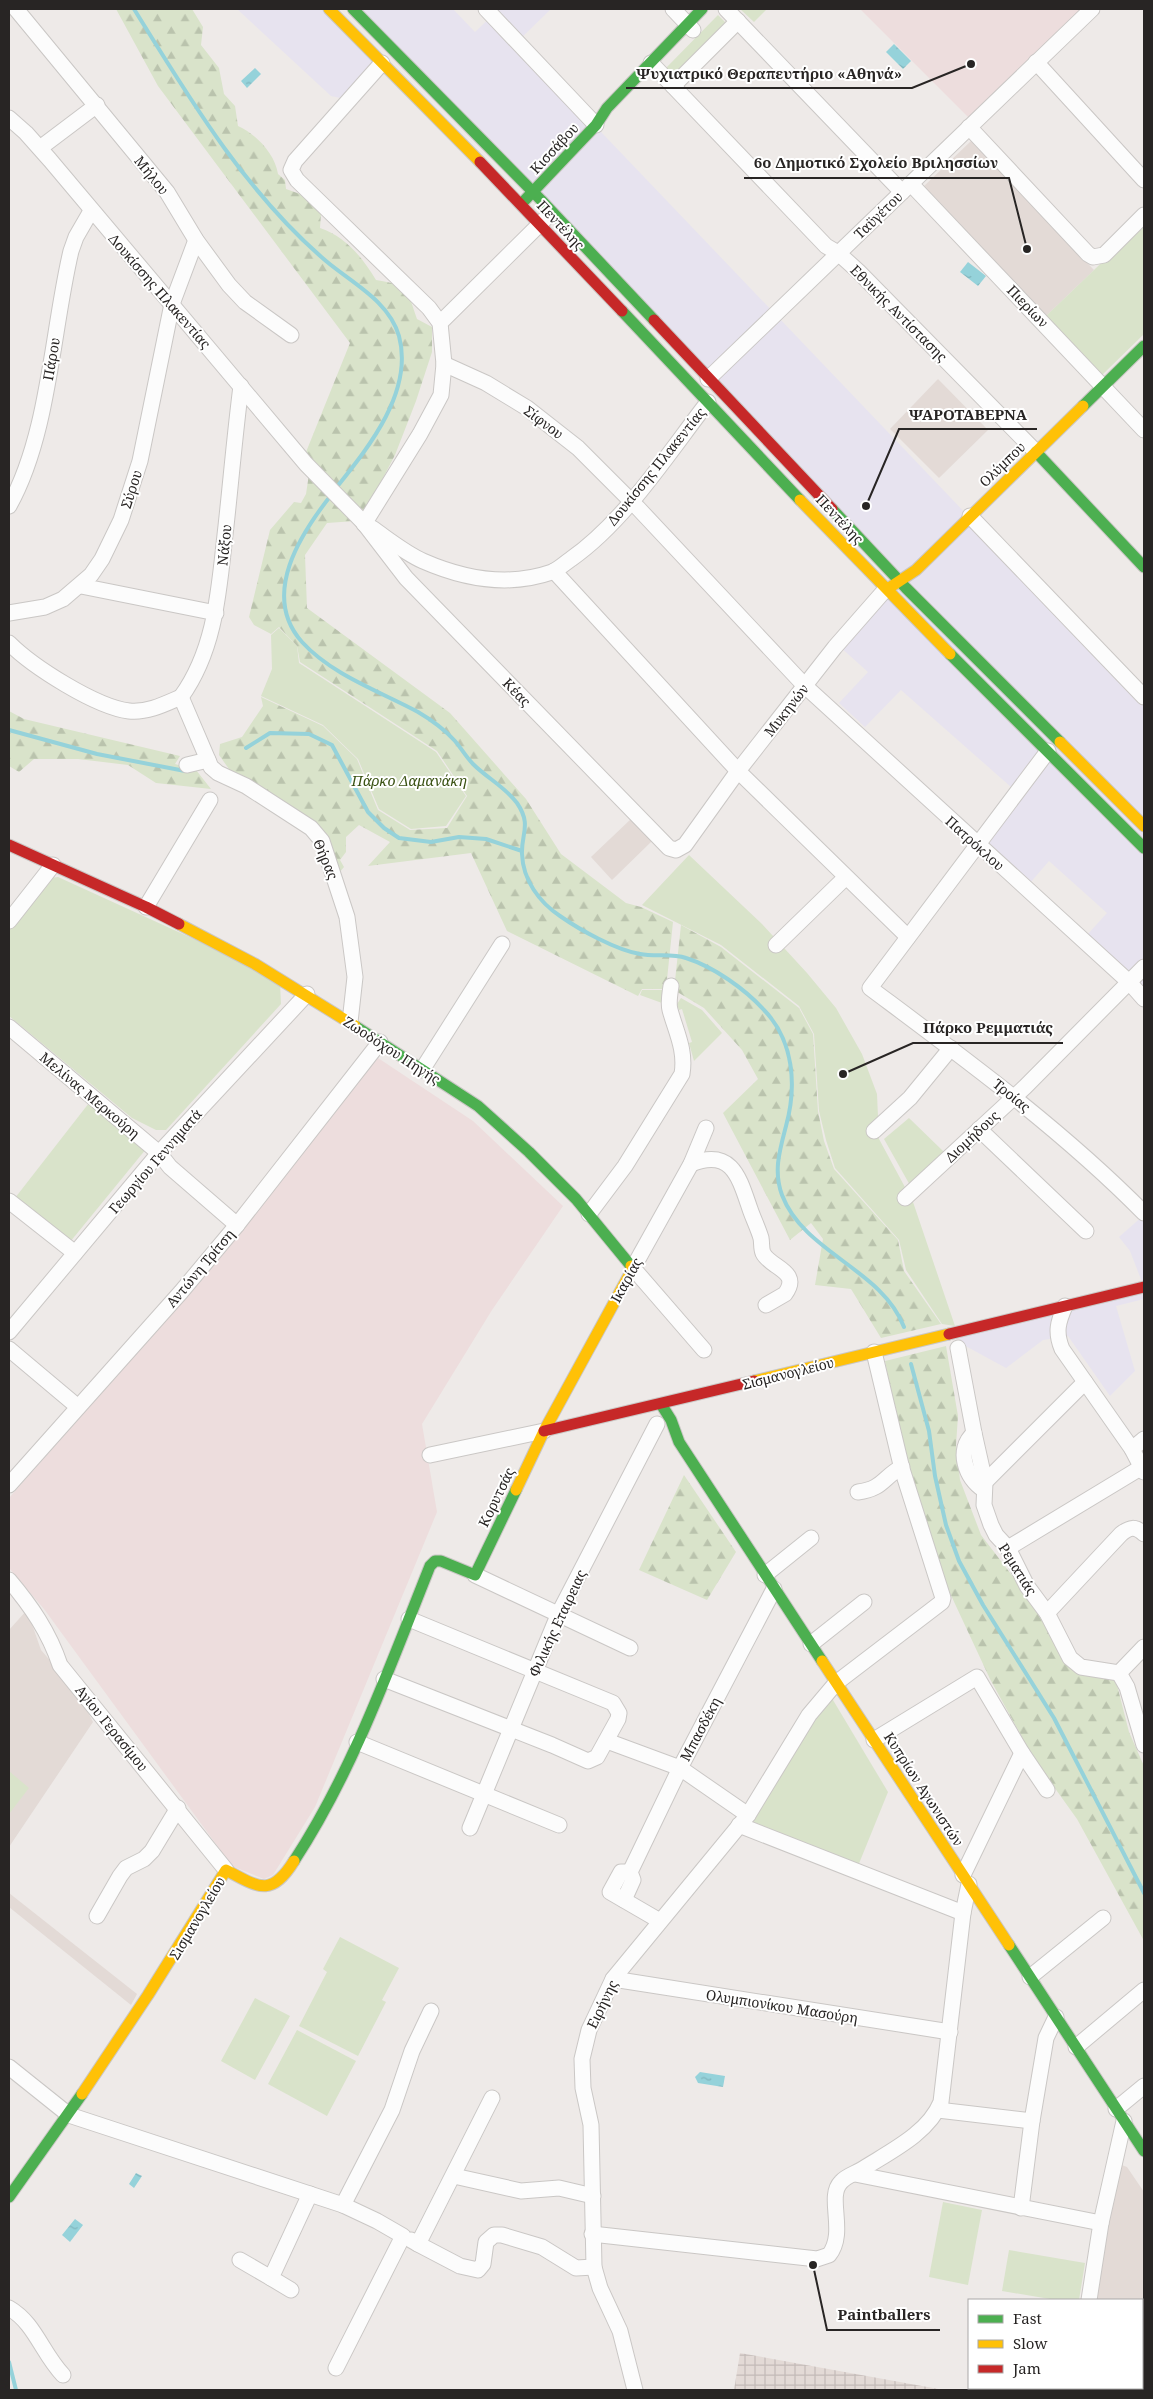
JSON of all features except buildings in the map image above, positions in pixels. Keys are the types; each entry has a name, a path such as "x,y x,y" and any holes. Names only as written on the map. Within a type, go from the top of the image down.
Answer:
{"street":[{"name":"Μήλου","path":"16,9 167,192 196,240 245,302 291,335"},
{"name":"Πεντέλης","path":"329,9 521,204 885,590 1144,848"},
{"name":"Πεντέλης","path":"353,9 533,192 901,582 1144,826"},
{"path":"486,9 596,125"},
{"path":"673,9 690,27"},
{"name":"Κισσάβου","path":"690,27 702,9"},
{"name":"Κισσάβου","path":"533,192 596,125 607,108 653,66 690,27 713,9"},
{"name":"Πιερίων","path":"726,9 1104,385 1144,430"},
{"name":"Ταϋγέτου","path":"708,379 1092,9"},
{"path":"673,86 738,21"},
{"path":"1036,62 1144,180"},
{"path":"364,523 441,395 444,364 440,323 429,308 297,180 291,170 295,161 382,63"},
{"name":"Εθνικής Αντίστασης","path":"653,66 826,246 838,253 1036,452 1144,567"},
{"path":"40,148 96,105"},
{"name":"Δουκίσσης Πλακεντίας","path":"9,118 40,148 91,212 172,304 309,466 364,523 419,559 451,572 482,580 508,580 554,571 585,550 631,501 708,402"},
{"path":"969,127 1088,254 1093,257 1104,254 1144,215"},
{"name":"Πεντέλης","path":"521,204 533,192"},
{"name":"Πάρου","path":"9,506 25,470 37,428 71,251 76,237 91,212"},
{"path":"440,323 552,212"},
{"name":"Σύρου","path":"9,613 45,607 63,598 92,576 102,559 121,520 140,461 172,304 196,240"},
{"name":"Ολύμπου","path":"901,582 1144,346"},
{"name":"Σίφνου","path":"444,364 486,383 527,408 578,448 631,501 805,686"},
{"name":"Νάξου","path":"181,697 192,683 201,662 216,613 241,386"},
{"path":"970,516 1144,698"},
{"name":"Κέας","path":"364,523 406,578 669,848 681,849"},
{"path":"406,578 419,559"},
{"path":"554,571 738,772 908,937 1048,752"},
{"name":"Μυκηνών","path":"681,849 839,642 885,590 901,582"},
{"path":"81,586 216,613"},
{"path":"9,643 18,652 68,686 112,707 130,711 148,710 181,697"},
{"name":"Πατρόκλου","path":"805,686 1129,982 1144,999"},
{"name":"Θήρας","path":"181,697 208,760 218,773 246,786 304,823 322,841 347,917 355,977 350,1022"},
{"path":"187,765 208,760"},
{"path":"146,907 210,800"},
{"name":"Ζωοδόχου Πηγής","path":"9,845 146,907 239,954 307,994 478,1106 529,1152 589,1214 704,1350"},
{"path":"9,921 53,865"},
{"path":"776,945 846,878"},
{"name":"Τροίας","path":"908,937 870,988 1014,1096 1098,1169 1144,1214"},
{"path":"422,1070 502,944"},
{"name":"Διομήδους","path":"905,1198 1014,1096 1144,966"},
{"path":"589,1214 625,1166 682,1074 684,1059 682,1044 669,1008 671,986"},
{"name":"Γεωργίου Γεννηματά","path":"9,1332 159,1153 307,994"},
{"name":"Μελίνας Μερκούρη","path":"9,1027 159,1153 170,1167 237,1225"},
{"name":"Αντώνη Τρίτση","path":"9,1485 181,1292 237,1225 380,1042"},
{"path":"874,1131 910,1098 951,1048"},
{"name":"Ικαρίας","path":"544,1431 691,1164 706,1128"},
{"path":"979,1129 1086,1232"},
{"path":"691,1164 702,1160 720,1161 730,1165 738,1175 764,1254 787,1274 789,1281 785,1294 766,1305"},
{"path":"9,1201 75,1253"},
{"name":"Σισμανογλείου","path":"430,1455 544,1431 874,1352 957,1340 1065,1306 1144,1287"},
{"path":"1008,1548 1143,1469 1132,1449 1085,1382 1059,1340 1057,1326 1065,1306"},
{"name":"Ρεματιάς","path":"957,1340 985,1486 984,1505 991,1525 996,1535 1008,1548 1027,1586 1047,1614 1070,1658 1081,1667 1119,1673"},
{"path":"9,1349 78,1407"},
{"path":"858,1492 872,1490 893,1472 902,1467 874,1352"},
{"path":"985,1486 1085,1382"},
{"path":"677,1437 678,1418 690,1397"},
{"path":"656,1405 657,1424"},
{"name":"Κυπρίων Αγωνιστών","path":"656,1405 774,1589 1144,2151"},
{"name":"Κυπρίων Αγωνιστών","path":"657,1424 677,1437"},
{"name":"Φιλικής Εταιρειας","path":"470,1828 509,1729 559,1613 657,1424"},
{"name":"Κορυτσάς","path":"474,1575 544,1431"},
{"path":"1132,1449 1144,1439"},
{"name":"Ειρήνης","path":"635,2390 620,2332 600,2288 594,2267 591,2125 583,2088 582,2059 589,2030 613,1979 743,1820 810,1715 836,1683 942,1602 943,1598 902,1467"},
{"path":"1047,1614 1121,1534 1133,1527 1138,1528 1144,1534"},
{"path":"765,1574 811,1538"},
{"name":"Σισμανογλείου","path":"9,2197 69,2115 176,1952 226,1870 260,1887 268,1887 277,1883 294,1862 320,1821 357,1742 432,1563 440,1561 474,1575"},
{"path":"474,1575 559,1613 630,1648"},
{"name":"Αγίου Γερασίμου","path":"9,1580 48,1633 60,1665 178,1808 226,1870"},
{"name":"Μπασδέκη","path":"630,1872 621,1872 610,1892 624,1900 633,1880 630,1872 680,1768 774,1589"},
{"path":"811,1644 864,1602"},
{"path":"384,1679 588,1761 595,1758 618,1719 617,1706 613,1703 409,1619"},
{"path":"1144,1647 1119,1673 1127,1687 1144,1745"},
{"path":"874,1740 977,1677 1046,1790"},
{"path":"607,1740 680,1768 743,1820 963,1912"},
{"path":"357,1742 559,1825"},
{"path":"592,2234 823,2258 832,2251 837,2240 835,2194 840,2182 908,2140 938,2110 943,2094 966,1880 1022,1753"},
{"path":"97,1916 126,1868 144,1859 152,1850 178,1808"},
{"path":"624,1900 660,1921"},
{"path":"1030,1977 1103,1918"},
{"name":"Ολυμπιονίκου Μασούρη","path":"613,1979 950,2032"},
{"path":"1076,2047 1144,1990"},
{"path":"343,2205 392,2110 412,2051 430,2011"},
{"path":"1021,2208 1032,2121 1046,2038 1056,2017"},
{"path":"9,2067 69,2115 343,2205 377,2221 460,2266 478,2270 483,2264 486,2242 494,2235 502,2235 542,2247 576,2268 594,2267"},
{"path":"1116,2108 1144,2086"},
{"path":"418,2244 492,2098"},
{"path":"938,2110 1032,2121"},
{"path":"1089,2299 1100,2223 1124,2121"},
{"path":"855,2174 1100,2223"},
{"path":"454,2176 521,2191 559,2188 593,2196"},
{"path":"270,2278 310,2194"},
{"path":"336,2368 403,2236"},
{"path":"240,2260 291,2290"},
{"path":"9,2308 26,2321 46,2353 63,2375"}],"shaded area":[{"path":"237,9 323,9 378,64 345,99 331,96"},
{"path":"358,9 453,9 475,32 497,11 495,9 551,9 516,43 1144,700 1144,989 1087,935 1107,913 1049,861 1030,883 975,835 1011,787 901,690 865,727 839,703 868,672 839,646 907,581"},
{"path":"860,9 1085,9 970,119"},
{"path":"971,141 1094,270 1045,317 922,188"},
{"path":"938,379 988,430 939,478 890,429"},
{"path":"631,819 652,841 612,880 591,857"},
{"path":"375,1056 473,1121 563,1206 492,1310 422,1424 437,1512 315,1807 273,1875 264,1879 232,1866 44,1609 9,1568 9,1498 114,1379 237,1233"},
{"path":"1144,1215 1144,1299 1116,1306 1135,1371 1110,1396 1068,1336 1043,1340 1006,1368 960,1343 958,1327 1142,1282 1130,1251 1119,1237"},
{"path":"27,1610 41,1650 78,1693 93,1722 9,1847 9,1630"},
{"path":"9,1893 137,1994 131,2005 9,1907"},
{"path":"1119,2164 1127,2167 1144,2192 1144,2340 1143,2299 1095,2299"},
{"path":"740,2353 944,2390 734,2390"}],"green space":[{"path":"116,9 192,9 203,27 201,45 219,68 224,94 235,106 238,126 258,139 269,152 278,174 285,180 286,189 300,194 321,214 320,228 338,237 353,249 376,280 395,284 405,290 417,319 432,327 432,352 416,401 395,455 373,497 360,515 304,457 350,343 158,86"},
{"path":"740,9 767,9 754,22"},
{"path":"718,15 727,24 675,78 666,68"},
{"path":"1144,222 1144,334 1101,376 1045,317"},
{"path":"309,474 355,521 327,523 305,555 307,608 450,713 526,799 561,854 626,903 641,907 673,922 666,989 642,989 638,996 507,931 471,853 368,866 390,842 359,825 346,837 346,852 340,860 344,867 339,873 313,825 229,769 219,755 220,744 242,737 263,706 261,697 323,726 357,759 378,810 410,830 447,828 467,796 437,751 300,662 297,646 279,627 271,634 254,625 249,617 270,530 294,502 301,503 306,494"},
{"name":"Πάρκο Δαμανάκη","path":"279,628 297,646 299,663 436,752 466,796 446,826 411,829 379,809 358,759 323,725 261,696 272,669 271,635"},
{"path":"9,711 24,719 180,756 175,764 196,770 211,789 156,783 128,765 78,759 34,759 19,772 9,766"},
{"path":"689,855 762,924 807,973 836,1008 862,1054 877,1094 879,1139 913,1202 955,1326 942,1324 906,1270 899,1240 835,1168 819,1111 814,1034 799,1006 721,945 642,905"},
{"path":"58,877 196,940 280,983 281,1004 166,1130 156,1130 132,1118 9,1016 9,929 50,878"},
{"path":"681,925 721,947 799,1008 813,1034 818,1111 824,1141 834,1169 898,1240 904,1271 941,1324 881,1338 851,1289 815,1285 823,1239 811,1223 790,1240 723,1113 758,1079 742,1050 704,1008 674,990"},
{"path":"642,990 666,990 662,1003 640,995"},
{"path":"681,998 702,1010 722,1033 694,1061 689,1043 692,1042 682,1009 679,1010 677,1004"},
{"path":"89,1103 146,1149 70,1242 15,1198"},
{"path":"909,1118 944,1152 911,1187 884,1139"},
{"path":"946,1346 958,1416 956,1445 960,1480 981,1535 1043,1616 1067,1664 1116,1681 1129,1732 1144,1766 1144,1941 1077,1819 1034,1759 990,1679 949,1591 906,1467 885,1361"},
{"path":"684,1475 736,1552 707,1600 639,1570"},
{"path":"830,1695 888,1792 858,1866 742,1828"},
{"path":"9,1771 29,1788 9,1814"},
{"path":"340,1937 399,1968 382,2000 386,2002 358,2056 299,2026 327,1972 323,1969"},
{"path":"255,1998 290,2016 255,2080 221,2061"},
{"path":"297,2030 356,2061 327,2116 268,2084"},
{"path":"943,2202 982,2210 968,2285 929,2277"},
{"path":"1009,2250 1085,2263 1079,2299 1050,2299 1002,2291"}],"water":[{"path":"894,44 911,61 903,69 886,52"},
{"path":"255,68 261,74 247,88 241,81"},
{"path":"968,262 986,276 978,286 960,272"},
{"path":"700,2072 725,2076 723,2087 698,2083 695,2077"},
{"path":"136,2173 142,2176 134,2188 129,2184"},
{"path":"75,2219 83,2225 70,2242 62,2235"}],"waterway":[{"path":"134,9 198,110 245,175 297,234 326,261 378,303 394,324 399,336 402,357 400,378 394,398 374,437 336,488"},
{"path":"332,494 308,527 298,546 290,565 285,585 285,605 290,624 302,642 327,664 357,682 418,712 432,721 455,741 473,764 512,797 524,817 525,829 522,854 525,873 539,897 552,910 588,933 630,952 646,955 669,955 697,962 718,973 748,994 764,1010 782,1036 787,1050 792,1080 789,1111 778,1169 779,1186 782,1195 793,1215 807,1232 879,1290 893,1307 904,1327"},
{"path":"9,730 97,754 185,771"},
{"path":"246,748 270,733 309,734 332,745 368,812 384,828 399,838 431,842 459,837 486,839 522,851"},
{"path":"911,1364 929,1431 935,1476 946,1525 959,1561 983,1605 1054,1718 1144,1893"},
{"path":"9,2362 16,2390"}],"traffic: fast":[{"path":"353,9 541,200 654,320"},
{"path":"524,201 596,125 607,108 702,9"},
{"path":"622,311 800,500"},
{"path":"1083,406 1144,346"},
{"path":"1036,452 1144,567"},
{"path":"832,509 906,588 1060,742"},
{"path":"950,654 1144,848"},
{"path":"355,1026 478,1106 529,1152 576,1199 631,1266"},
{"path":"661,1404 671,1420 679,1442 822,1661"},
{"path":"294,1861 335,1791 385,1680 430,1566 435,1561 441,1561 475,1575 516,1490"},
{"path":"1009,1945 1144,2151"},
{"path":"9,2197 82,2094"}],"traffic: slow":[{"path":"329,9 480,162"},
{"path":"889,588 916,570 1083,406"},
{"path":"800,500 950,654"},
{"path":"1060,742 1144,826"},
{"path":"179,924 255,964 355,1026"},
{"path":"516,1490 544,1431 633,1268 631,1266"},
{"path":"754,1381 949,1334"},
{"path":"822,1661 1009,1945"},
{"path":"82,2094 148,1995 226,1870 247,1881 263,1886 271,1885 286,1873 294,1861"}],"traffic: jam":[{"path":"480,162 622,311"},
{"path":"654,320 832,509"},
{"path":"9,845 146,907 179,924"},
{"path":"949,1334 1144,1287"},
{"path":"544,1431 754,1381"}],"place":[{"name":"Ψυχιατρικό Θεραπευτήριο «Αθηνά»","path":"971,64"},
{"name":"6ο Δημοτικό Σχολείο Βριλησσίων","path":"1027,249"},
{"name":"ΨΑΡΟΤΑΒΕΡΝΑ","path":"866,506"},
{"name":"Πάρκο Ρεμματιάς","path":"843,1074"},
{"name":"Paintballers","path":"813,2265"}]}
